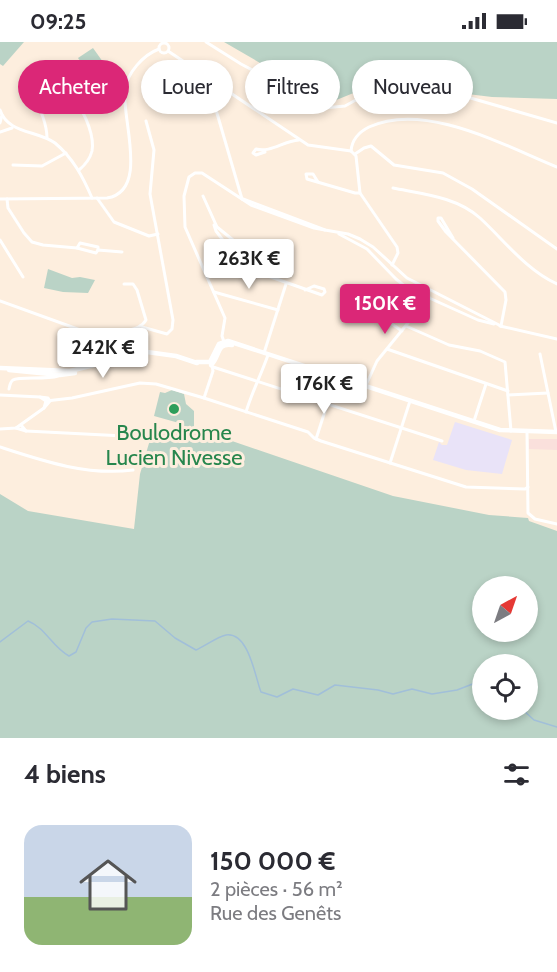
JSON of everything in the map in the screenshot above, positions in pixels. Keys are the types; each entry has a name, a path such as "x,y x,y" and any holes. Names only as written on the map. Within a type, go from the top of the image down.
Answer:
{"main road":[{"path":"0,368 60,375 150,352 176,356 204,366 211,365 217,346 228,341 492,427 511,431 557,432"},
{"path":"0,368 15,368 51,375 122,359"}],"street":[{"path":"206,42 250,69 324,108 345,106 372,91 385,90 467,97 557,123"},
{"path":"0,199 116,196 127,183 131,155 124,105 125,86 135,67 145,57 159,49 161,44 166,43 169,46 168,51"},
{"path":"159,49 164,54 168,51"},
{"path":"168,51 182,60"},
{"path":"47,138 37,103 26,82 27,76 34,73 48,76 66,90 75,101 90,129 92,153 89,160 79,170"},
{"path":"233,95 308,145 351,151 355,154 360,193 397,247 397,258 388,270"},
{"path":"0,110 14,127 47,138 66,153 95,198 114,222 148,236 158,234"},
{"path":"218,114 242,199"},
{"path":"0,123 2,115"},
{"path":"351,151 353,140 363,130 383,121 418,120 459,128 557,167"},
{"path":"108,340 114,333 142,327 167,334 173,325 150,194 154,150 146,121"},
{"path":"0,132 14,127"},
{"path":"289,140 290,133"},
{"path":"265,152 289,140 300,140"},
{"path":"355,154 371,146 394,165 443,173 471,189 557,249"},
{"path":"13,165 42,166 66,153"},
{"path":"224,343 225,318 185,227 184,196 187,180 195,173 202,173 242,199 325,230 348,234 367,243 407,278 479,318"},
{"path":"318,182 360,193"},
{"path":"393,188 442,198 470,211 510,249 545,278 557,284"},
{"path":"203,196 216,231 225,243 238,244"},
{"path":"7,199 8,208 30,240 43,245 77,248 96,254 98,250 122,252"},
{"path":"453,238 441,218 438,218 453,238 505,292 506,300 501,326"},
{"path":"213,222 238,244 265,275 305,290 323,295 326,292 314,286 305,290"},
{"path":"335,232 368,249 394,278 407,288 501,326 557,339"},
{"path":"0,240 23,277"},
{"path":"394,278 407,278"},
{"path":"124,284 133,284 137,290 147,318 142,327"},
{"path":"246,412 286,284"},
{"path":"214,292 278,310"},
{"path":"0,294 2,301 119,344 150,352"},
{"path":"366,387 372,367 429,297"},
{"path":"380,315 369,316 363,312 362,308 367,307 380,315 402,331"},
{"path":"406,326 449,345 480,351 506,363 511,431"},
{"path":"114,342 120,350 122,359"},
{"path":"119,344 129,357"},
{"path":"387,349 508,393 548,393"},
{"path":"540,354 557,432"},
{"path":"204,398 211,365 442,441"},
{"path":"8,396 11,382 15,379 51,375"},
{"path":"317,437 336,377"},
{"path":"0,395 47,397 48,400 72,398 135,383 147,383 204,398 308,432 390,463 466,488 527,489"},
{"path":"474,422 486,384"},
{"path":"16,428 49,404 48,400"},
{"path":"390,463 410,401"},
{"path":"21,425 26,431"},
{"path":"0,429 16,428 26,431 144,437"},
{"path":"527,432 528,510 530,516 535,519 557,524"},
{"path":"0,447 67,468 133,470"}],"shaded area":[{"path":"455,422 512,440 502,474 466,470 433,460 439,442 447,445"},
{"path":"529,439 557,439 557,450 529,449"}],"green space":[{"path":"0,42 24,42 3,66 0,64"},
{"path":"224,42 557,42 557,99 473,95 473,60 352,60 352,94 340,99 340,60 255,60"},
{"path":"93,48 102,60 79,60 78,58"},
{"path":"48,269 72,278 95,280 88,293 63,292 44,288"},
{"name":"Boulodrome Lucien Nivesse","path":"172,390 184,394 186,404 194,411 194,427 186,428 179,423 154,416 160,392 165,393"},
{"path":"154,426 190,436 197,429 393,496 489,515 528,518 529,521 557,531 557,738 0,738 0,494 28,511 134,529 140,474"}],"waterway":[{"path":"0,642 28,621 40,628 58,648 69,656 76,652 86,628 92,622 112,619 155,621 175,638 196,650 222,636 234,636 246,648 261,692 277,697 293,689 318,695 335,685 393,694 412,689 432,694 457,690 472,684"},
{"path":"534,720 557,727"}],"place":[{"name":"Boulodrome Lucien Nivesse","path":"174,409"}]}
